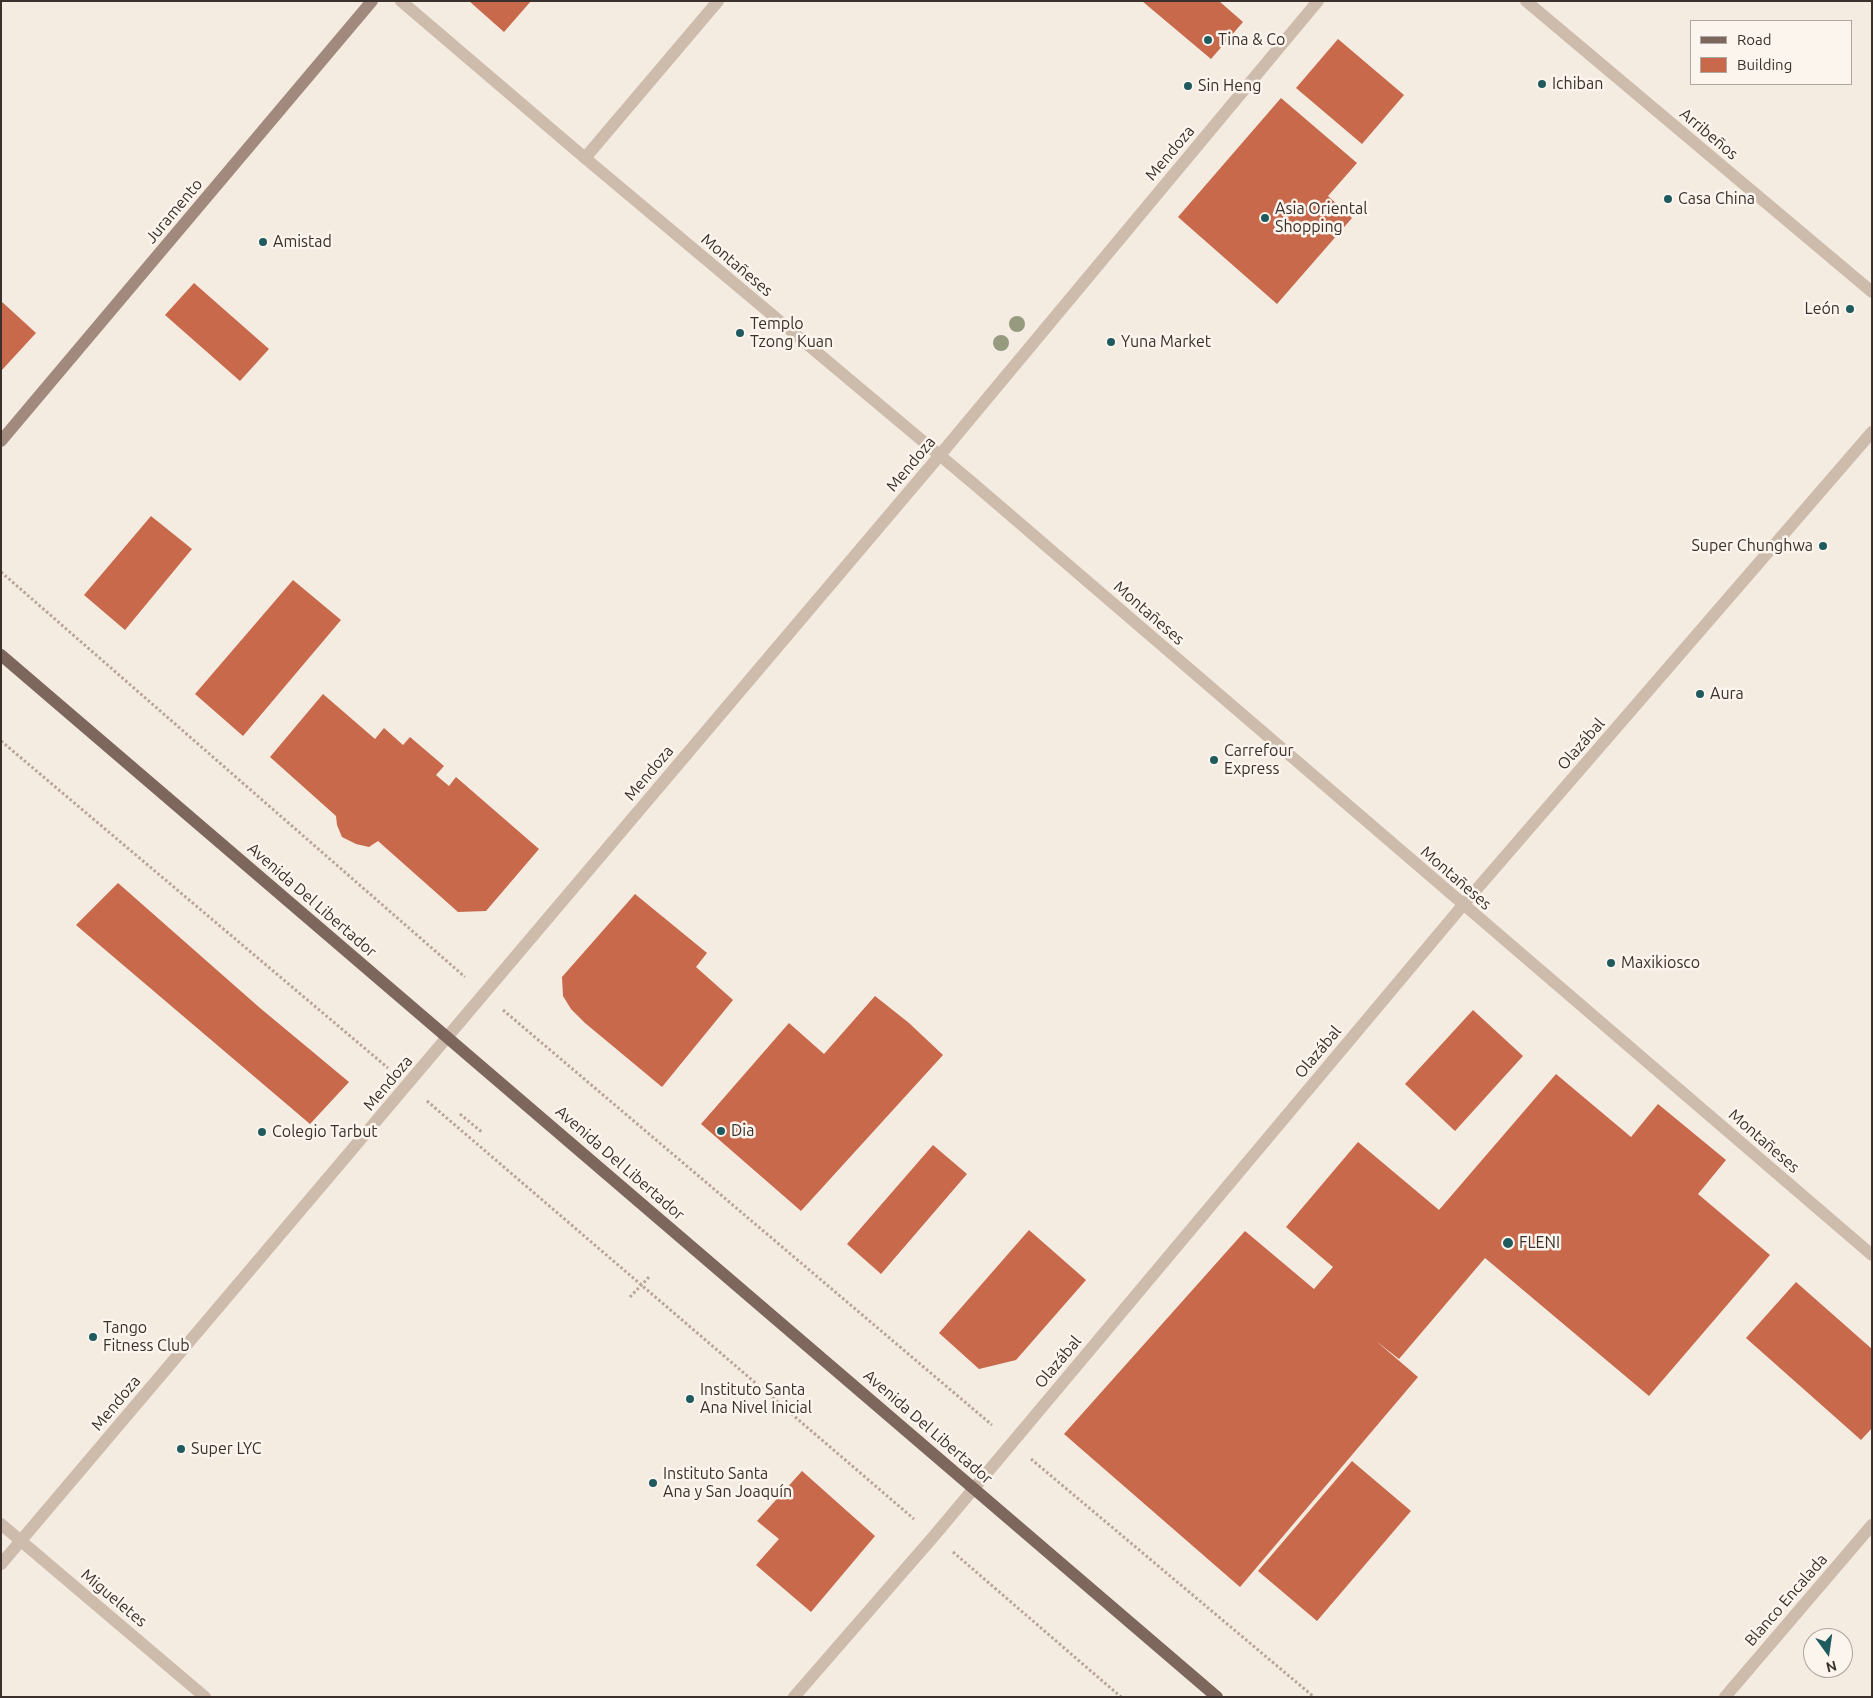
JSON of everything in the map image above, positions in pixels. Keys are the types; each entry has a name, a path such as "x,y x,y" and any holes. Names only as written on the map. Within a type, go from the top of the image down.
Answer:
{"main road":[{"name":"Avenida Del Libertador","path":"1,655 1217,1697"}],"street":[{"name":"Juramento","path":"1,441 372,1"},
{"name":"Montañeses","path":"401,1 585,158 940,455 1872,1255"},
{"path":"585,158 718,1"},
{"name":"Mendoza","path":"1,1564 940,455 1318,1"},
{"name":"Arribeños","path":"1526,1 1872,292"},
{"name":"Olazábal","path":"794,1697 934,1536 1462,905 1872,432"},
{"name":"Migueletes","path":"1,1524 205,1697"},
{"name":"Blanco Encalada","path":"1725,1697 1872,1525"}],"path":[{"path":"1,572 484,994 1314,1697"},
{"path":"1,741 408,1084 1121,1697"},
{"path":"460,1114 482,1133"},
{"path":"630,1297 649,1277"}],"building":[{"path":"469,1 531,1 504,32"},
{"name":"Tina & Co","path":"1142,1 1219,1 1243,22 1211,59"},
{"path":"1338,39 1404,95 1362,144 1296,88"},
{"name":"Asia Oriental Shopping","path":"1281,98 1357,163 1328,196 1352,218 1277,304 1178,217"},
{"path":"194,283 269,349 240,381 165,315"},
{"path":"1,301 36,333 1,371"},
{"path":"151,516 192,549 125,630 84,595"},
{"path":"293,580 341,620 243,736 195,694"},
{"path":"323,694 375,739 384,728 403,745 410,737 444,766 436,775 449,786 456,777 539,849 486,911 458,912 378,841 369,847 356,844 342,837 337,825 336,816 270,757"},
{"path":"118,883 260,1008 349,1082 310,1124 76,925"},
{"path":"635,894 707,953 696,967 733,1000 662,1087 585,1023 571,1009 563,996 562,977"},
{"path":"875,996 909,1023 943,1055 801,1211 701,1124 789,1023 824,1054"},
{"path":"1473,1010 1523,1056 1455,1131 1405,1084"},
{"path":"1556,1074 1631,1137 1658,1104 1726,1160 1698,1194 1770,1255 1649,1396 1485,1258 1399,1359 1376,1341 1418,1377 1240,1587 1064,1434 1245,1231 1314,1289 1333,1267 1286,1227 1358,1142 1439,1210"},
{"path":"933,1145 967,1174 881,1274 847,1244"},
{"path":"1029,1230 1086,1280 1016,1360 979,1369 939,1333"},
{"path":"1796,1282 1872,1349 1872,1428 1861,1440 1746,1338"},
{"path":"1352,1461 1411,1511 1317,1621 1258,1571"},
{"path":"802,1471 875,1536 811,1612 756,1565 779,1539 757,1521"}],"place":[{"name":"Tina & Co","path":"1208,40"},
{"name":"Ichiban","path":"1542,84"},
{"name":"Sin Heng","path":"1188,86"},
{"name":"Casa China","path":"1668,199"},
{"name":"Asia Oriental Shopping","path":"1265,218"},
{"name":"Amistad","path":"263,242"},
{"name":"León","path":"1850,309"},
{"name":"Templo Tzong Kuan","path":"740,333"},
{"name":"Yuna Market","path":"1111,342"},
{"name":"Super Chunghwa","path":"1823,546"},
{"name":"Aura","path":"1700,694"},
{"name":"Carrefour Express","path":"1214,760"},
{"name":"Maxikiosco","path":"1611,963"},
{"name":"Dia","path":"721,1131"},
{"name":"Colegio Tarbut","path":"262,1132"},
{"name":"FLENI","path":"1508,1243"},
{"name":"Tango Fitness Club","path":"93,1337"},
{"name":"Instituto Santa Ana Nivel Inicial","path":"690,1399"},
{"name":"Super LYC","path":"181,1449"},
{"name":"Instituto Santa Ana y San Joaquín","path":"653,1483"}]}
